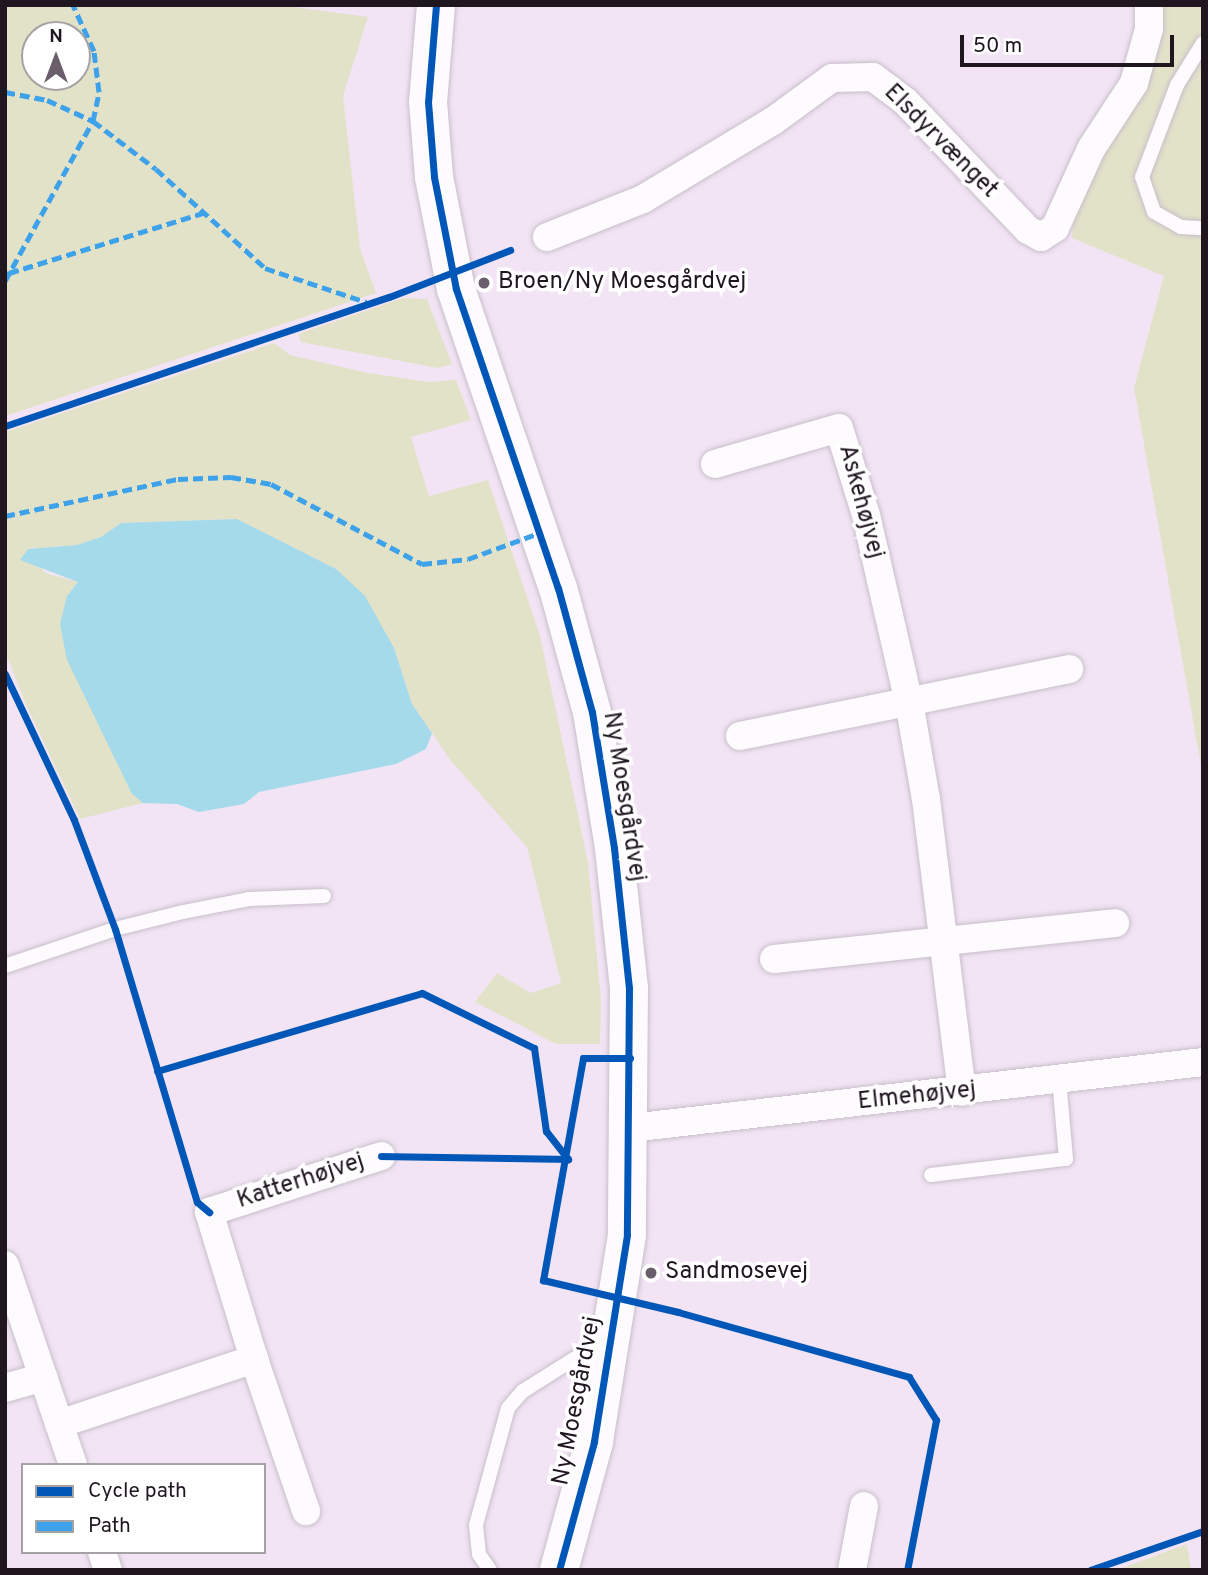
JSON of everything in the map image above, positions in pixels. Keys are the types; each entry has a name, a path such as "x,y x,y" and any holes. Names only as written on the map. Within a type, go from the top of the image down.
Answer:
{"street":[{"name":"Ny Moesgårdvej","path":"436,5 428,102 434,177 456,289 558,588 592,712 614,848 629,988 631,1129 627,1235 594,1442 559,1570"},
{"name":"Elsdyrvænget","path":"547,237 643,199 773,121 832,78 873,77 905,102 1028,229 1041,237 1055,228 1091,149 1134,83 1143,56 1149,5"},
{"name":"Askehøjvej","path":"715,464 839,428 866,515 909,702 945,941 962,1092"},
{"path":"740,736 1069,670"},
{"path":"774,960 1115,923"},
{"name":"Elmehøjvej","path":"631,1129 1203,1062"},
{"name":"Katterhøjvej","path":"306,1511 254,1359 209,1212 381,1156"},
{"path":"5,1265 72,1463"},
{"path":"60,1424 254,1359"},
{"path":"5,1388 43,1377"},
{"path":"852,1570 864,1506"}],"lane":[{"path":"1203,43 1177,85 1142,177 1154,212 1181,227 1203,228"},
{"path":"5,966 115,929 183,912 249,900 324,896"},
{"path":"931,1175 1066,1159 1059,1079"},
{"path":"490,1570 479,1554 476,1525 508,1408 523,1391 612,1336"}],"green space":[{"path":"5,5 280,5 368,17 343,96 360,248 376,293 5,416"},
{"path":"1161,5 1203,5 1203,777 1134,388 1164,276 1072,238 1076,195"},
{"path":"403,298 427,299 452,364 438,368 301,342 298,334"},
{"path":"274,343 290,355 368,373 429,382 456,380 471,420 411,437 429,496 488,480 540,636 588,862 601,999 600,1044 556,1044 475,1002 497,973 531,993 561,983 527,847 451,761 412,704 394,648 336,569 237,519 121,523 101,537 77,545 28,549 45,573 78,582 67,596 132,794 143,803 80,819 28,709 5,652 5,432"},
{"path":"1187,1544 1191,1570 1117,1570"}],"water":[{"path":"237,519 336,569 365,596 394,648 412,704 432,733 426,749 396,764 259,792 244,804 199,812 177,804 143,803 132,794 67,660 60,624 67,596 78,582 20,560 28,549 77,545 101,537 121,523"}],"marked path":[{"path":"5,281 93,121 99,92 94,51 73,5"},
{"path":"5,92 47,100 93,121 156,169 265,268 366,302"},
{"path":"9,273 206,212"},
{"path":"5,516 178,479 231,477 271,484 422,564 468,559 539,533"}],"cycle path":[{"path":"436,5 428,102 434,177 456,289 558,588 592,712 614,848 629,988 627,1235 594,1442 559,1570"},
{"path":"5,426 389,297 510,250"},
{"path":"5,674 74,820 115,929 197,1202 209,1212"},
{"path":"157,1071 422,993 534,1048 546,1131 568,1159 381,1156"},
{"path":"630,1058 583,1058 543,1280 678,1312 909,1377 936,1420 907,1570"},
{"path":"1090,1570 1203,1531"}],"place":[{"name":"Broen/Ny Moesgårdvej","path":"484,283"},
{"name":"Sandmosevej","path":"651,1273"}]}
